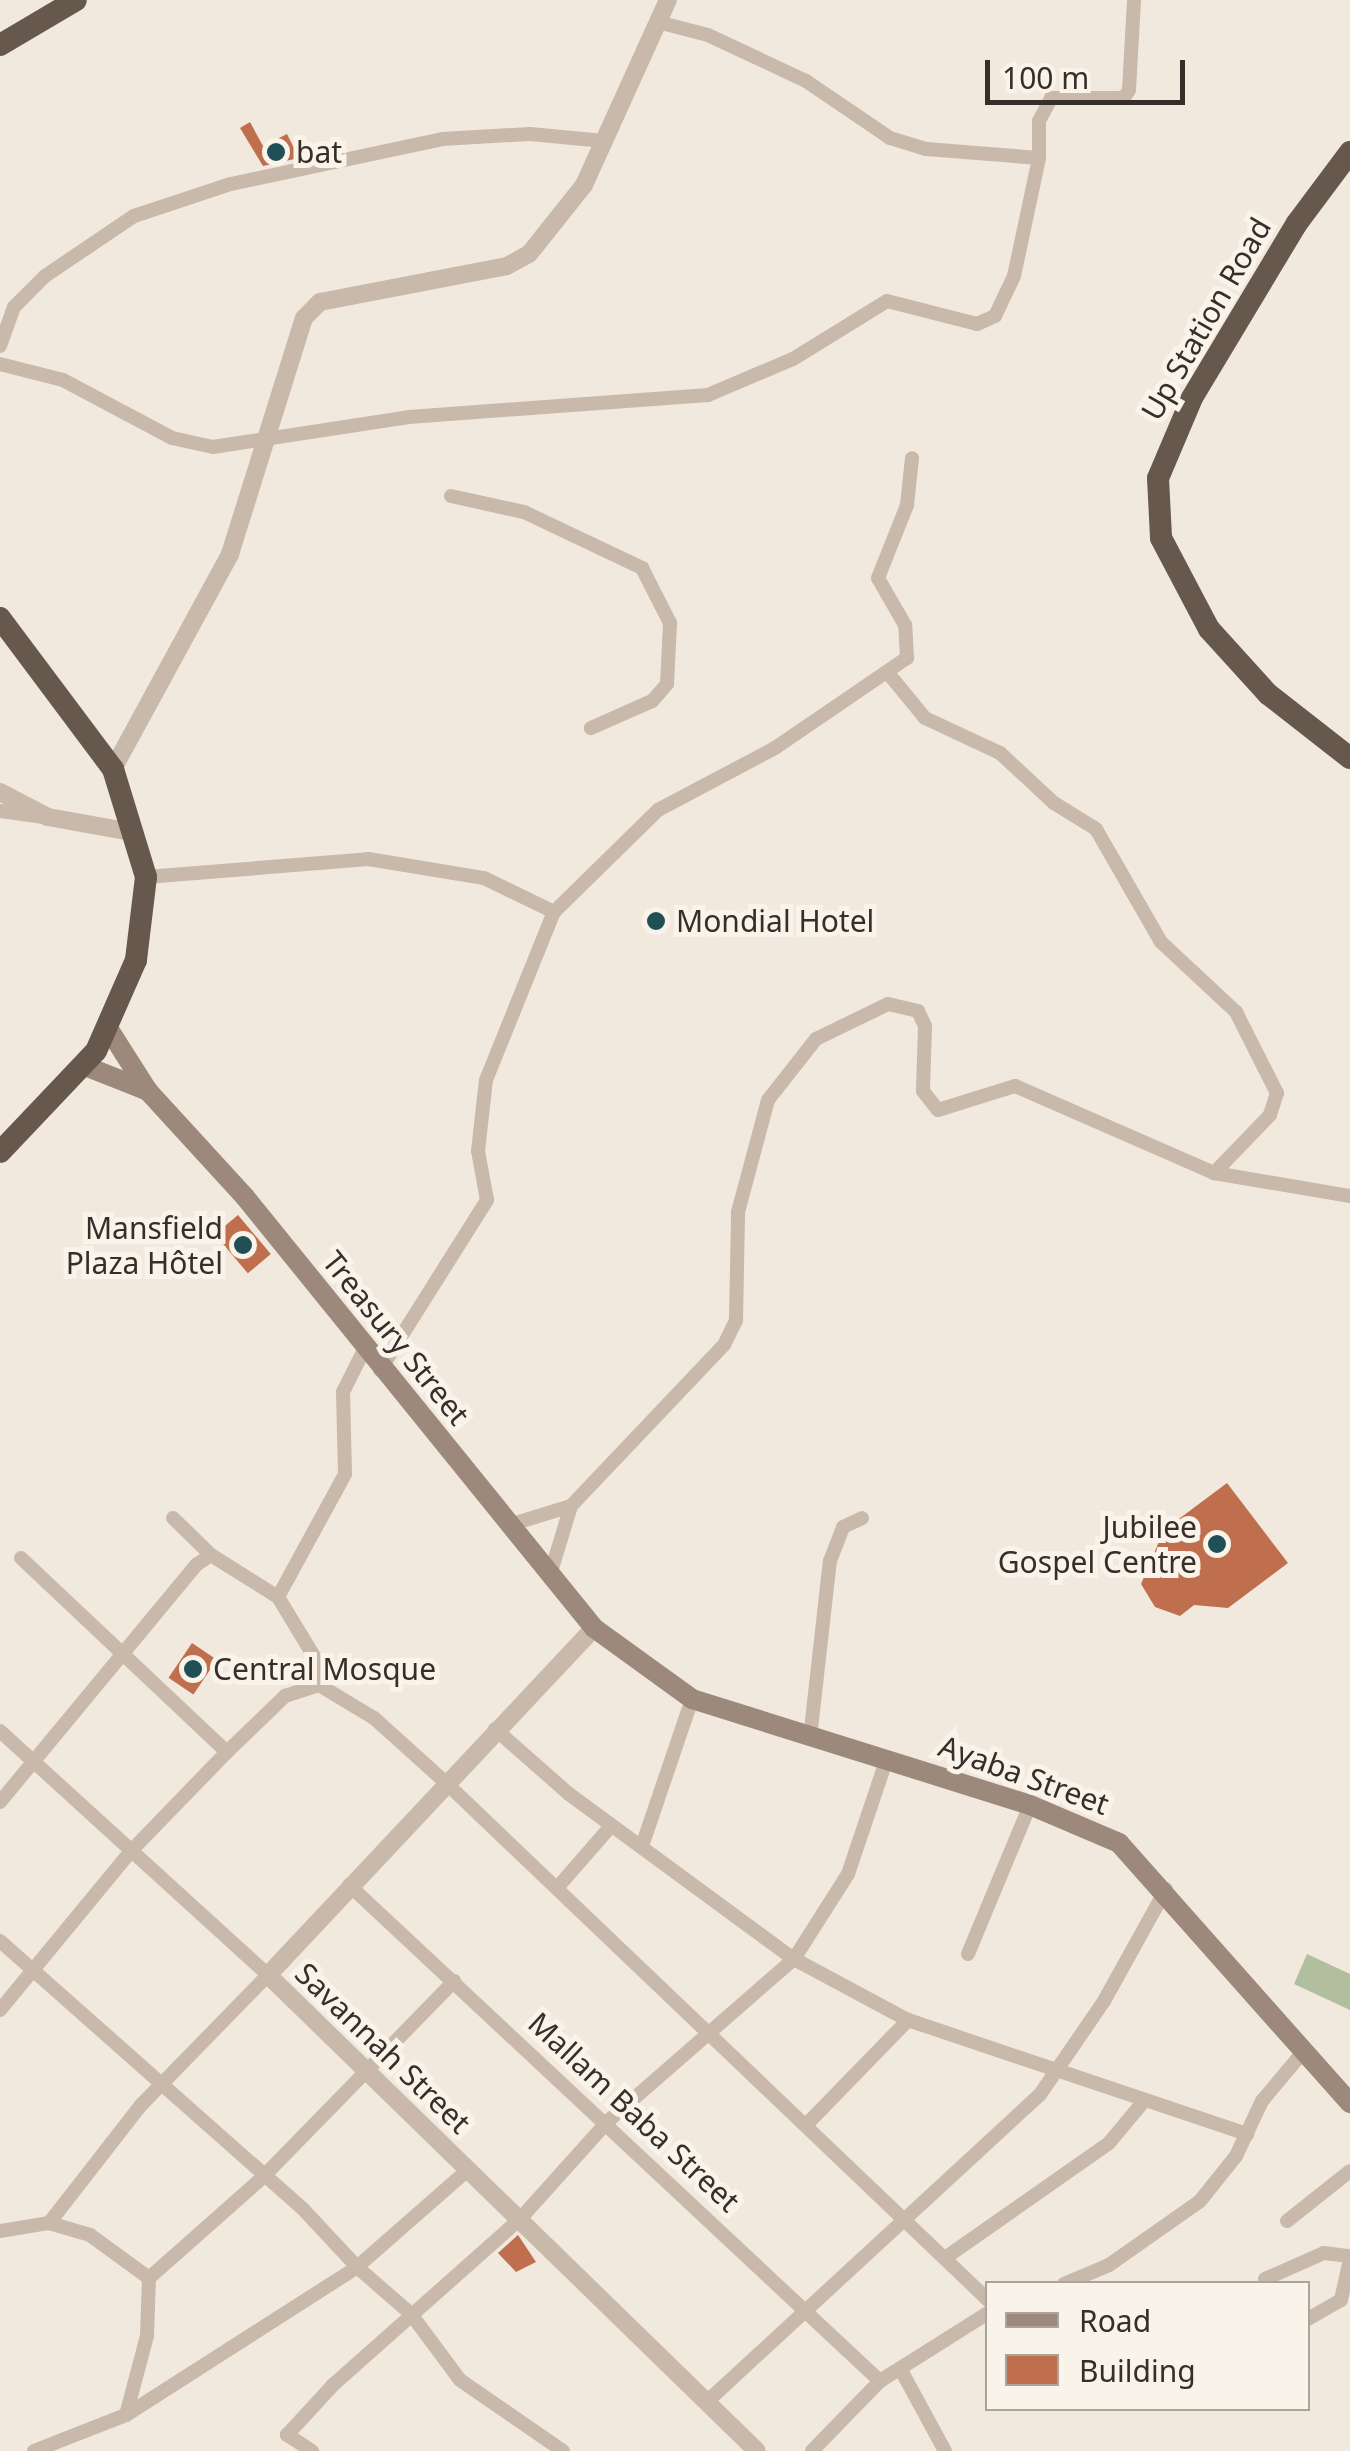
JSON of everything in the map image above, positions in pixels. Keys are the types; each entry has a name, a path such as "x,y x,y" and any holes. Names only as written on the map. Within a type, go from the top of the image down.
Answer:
{"highway":[{"path":"0,45 76,0"},
{"name":"Up Station Road","path":"1350,152 1297,223 1192,398 1158,478 1160,538 1209,629 1268,694 1350,758"},
{"path":"0,618 113,769 146,877 136,960 108,1028 85,1066 0,1152"}],"main road":[{"name":"Treasury Street","path":"108,1028 148,1091 245,1196 380,1370 594,1628"},
{"name":"Treasury Street","path":"85,1066 148,1091"},
{"name":"Ayaba Street","path":"594,1628 692,1698 1030,1805 1119,1843 1166,1889 1350,2103"}],"street":[{"path":"113,769 201,618 272,434 312,308 507,266 529,254 570,210 662,23 668,0"},
{"path":"0,364 64,380 193,446 272,434 708,395 762,375 887,302 977,324 1006,300 1039,158 1039,121 1051,98 1124,98 1129,90 1134,0"},
{"path":"662,23 708,35 806,80 890,138 926,149 1039,158"},
{"path":"0,346 14,307 45,276 134,216 230,184 442,140 530,134 604,141"},
{"path":"380,1370 487,1200 478,1152 486,1080 554,912 658,810 775,748 903,663 909,644 878,578 907,504 912,458"},
{"path":"451,496 524,512 642,568 670,623 667,684 652,701 592,728"},
{"path":"888,673 925,718 1000,753 1054,803 1096,828 1162,942 1236,1012 1278,1093 1270,1115 1214,1173"},
{"path":"0,792 48,817"},
{"path":"0,811 131,832"},
{"path":"146,877 368,859 484,878 554,912"},
{"path":"550,1574 571,1506 733,1332 738,1212 768,1100 816,1039 888,1004 905,1004 926,1026 923,1092 938,1110 1015,1086 1214,1173 1350,1196"},
{"path":"278,1597 345,1474 343,1392 364,1350"},
{"path":"509,1525 571,1506"},
{"path":"173,1518 212,1555 278,1597 316,1658 319,1685"},
{"path":"810,1738 830,1561 844,1527 862,1518"},
{"path":"0,1802 40,1762 119,1657 212,1555"},
{"path":"22,1558 119,1657 227,1752"},
{"name":"Savannah Street","path":"594,1628 444,1782 268,1975 711,2398 757,2451"},
{"path":"0,2010 132,1851 227,1752 285,1696 319,1685 374,1718 444,1782 808,2123 985,2297"},
{"path":"642,1846 692,1698"},
{"path":"494,1729 611,1826 794,1959 908,2020 1247,2134"},
{"path":"0,1731 40,1762 268,1975 160,2084 50,2223"},
{"path":"312,2451 287,2435 411,2314 521,2218 607,2122 794,1959 848,1874 887,1758"},
{"path":"968,1954 1030,1805"},
{"path":"557,1888 611,1826"},
{"name":"Mallam Baba Street","path":"350,1885 880,2381"},
{"path":"711,2398 801,2307 1058,2073 1166,1889"},
{"path":"0,1942 36,1968 411,2314 460,2380 562,2451"},
{"path":"126,2415 147,2336 148,2278 263,2177 368,2074 454,1981"},
{"path":"808,2123 908,2020"},
{"path":"1071,2281 1109,2265 1200,2201 1247,2134 1262,2101 1304,2052"},
{"path":"945,2258 1108,2143 1144,2100"},
{"path":"34,2451 126,2415 357,2267 469,2170"},
{"path":"1287,2221 1350,2171"},
{"path":"0,2231 50,2223 90,2235 148,2278"},
{"path":"1265,2280 1324,2253 1350,2257 1341,2300 1310,2319"},
{"path":"812,2451 880,2381 985,2315"},
{"path":"901,2370 945,2451"}],"green space":[{"path":"1307,1954 1350,1974 1350,2010 1294,1984"}],"building":[{"name":"bat","path":"250,122 263,146 287,134 299,158 263,166 240,128"},
{"name":"Mansfield Plaza Hôtel","path":"238,1215 271,1254 248,1273 215,1234"},
{"name":"Jubilee Gospel Centre","path":"1227,1483 1288,1563 1228,1608 1194,1605 1180,1616 1155,1607 1141,1584 1164,1530"},
{"name":"Central Mosque","path":"192,1643 217,1660 193,1695 169,1678"},
{"path":"518,2235 536,2262 516,2272 498,2253"}],"place":[{"name":"bat","path":"276,152"},
{"name":"Mondial Hotel","path":"656,921"},
{"name":"Mansfield Plaza Hôtel","path":"243,1245"},
{"name":"Jubilee Gospel Centre","path":"1217,1544"},
{"name":"Central Mosque","path":"193,1669"}]}
